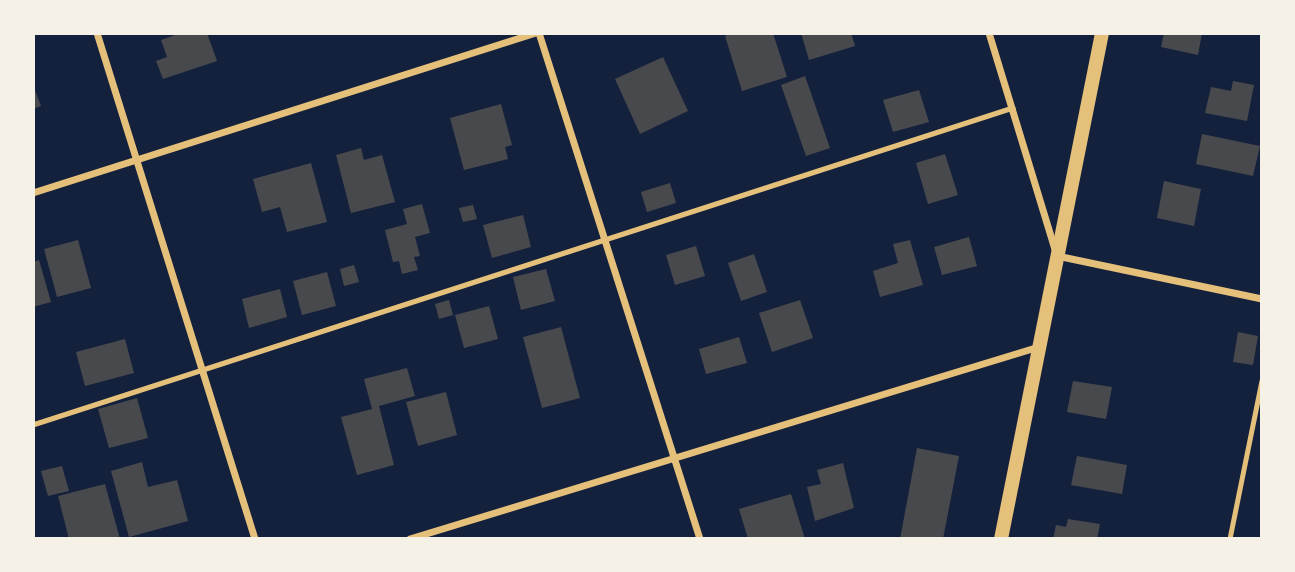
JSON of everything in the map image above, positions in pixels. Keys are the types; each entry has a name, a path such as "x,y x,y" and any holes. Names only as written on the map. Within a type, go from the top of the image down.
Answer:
{"main road":[{"path":"1001,539 1102,33"}],"street":[{"path":"97,33 255,539"},
{"path":"33,193 537,33 699,539"},
{"path":"989,33 1057,256 1262,299"},
{"path":"410,539 1039,347"}],"lane":[{"path":"33,425 1013,108"},
{"path":"1230,539 1262,381"}],"building":[{"path":"181,33 207,33 217,61 163,79 156,61 167,57 161,40"},
{"path":"733,33 773,33 787,77 742,91 725,36"},
{"path":"801,33 851,33 855,46 809,60"},
{"path":"1164,33 1202,33 1198,55 1161,47"},
{"path":"663,57 688,111 640,134 615,79"},
{"path":"805,76 830,148 806,156 781,85"},
{"path":"1233,81 1254,85 1247,121 1205,113 1211,87 1231,91"},
{"path":"33,85 41,106 33,109"},
{"path":"919,90 929,122 893,132 883,100"},
{"path":"501,104 512,145 505,147 508,159 464,170 450,118"},
{"path":"1202,134 1260,146 1253,176 1196,164"},
{"path":"361,148 364,160 382,155 395,202 351,213 336,155"},
{"path":"945,154 958,195 928,204 916,163"},
{"path":"311,163 327,222 287,232 280,207 262,212 253,179"},
{"path":"1164,181 1201,189 1194,226 1157,218"},
{"path":"670,183 676,203 647,212 641,192"},
{"path":"422,204 430,233 415,237 420,256 414,257 418,270 402,274 399,261 393,262 385,230 407,224 403,209"},
{"path":"473,205 477,219 463,222 459,208"},
{"path":"523,215 531,247 492,258 483,225"},
{"path":"969,237 977,266 942,275 934,247"},
{"path":"78,240 91,288 57,297 44,249"},
{"path":"910,240 923,285 880,297 873,271 898,263 893,244"},
{"path":"696,246 705,276 675,285 666,255"},
{"path":"754,254 767,292 741,301 728,263"},
{"path":"39,260 51,302 33,307 33,262"},
{"path":"354,265 359,282 344,286 340,269"},
{"path":"546,269 555,301 521,310 513,277"},
{"path":"327,272 336,306 302,315 293,281"},
{"path":"280,289 287,317 249,328 242,299"},
{"path":"449,300 453,315 439,319 435,304"},
{"path":"800,300 813,338 772,352 759,313"},
{"path":"489,306 498,339 464,348 455,315"},
{"path":"561,327 580,398 542,408 523,337"},
{"path":"1238,332 1258,336 1253,365 1233,362"},
{"path":"739,337 747,363 706,374 699,349"},
{"path":"125,339 134,373 85,386 76,352"},
{"path":"407,368 415,396 379,406 394,465 357,475 341,417 372,409 364,379"},
{"path":"1073,381 1112,387 1106,419 1067,412"},
{"path":"446,392 457,435 418,446 406,402"},
{"path":"137,398 148,438 109,448 98,409"},
{"path":"917,448 959,456 943,539 900,539"},
{"path":"1077,456 1127,465 1122,494 1071,485"},
{"path":"142,462 148,487 177,480 188,521 129,537 111,471"},
{"path":"843,463 854,508 815,521 807,487 821,484 817,470"},
{"path":"62,466 69,491 48,496 41,471"},
{"path":"105,484 120,539 69,539 58,496"},
{"path":"791,494 805,539 748,539 739,509"},
{"path":"1068,519 1100,524 1097,539 1053,539 1056,525 1066,527"}]}
